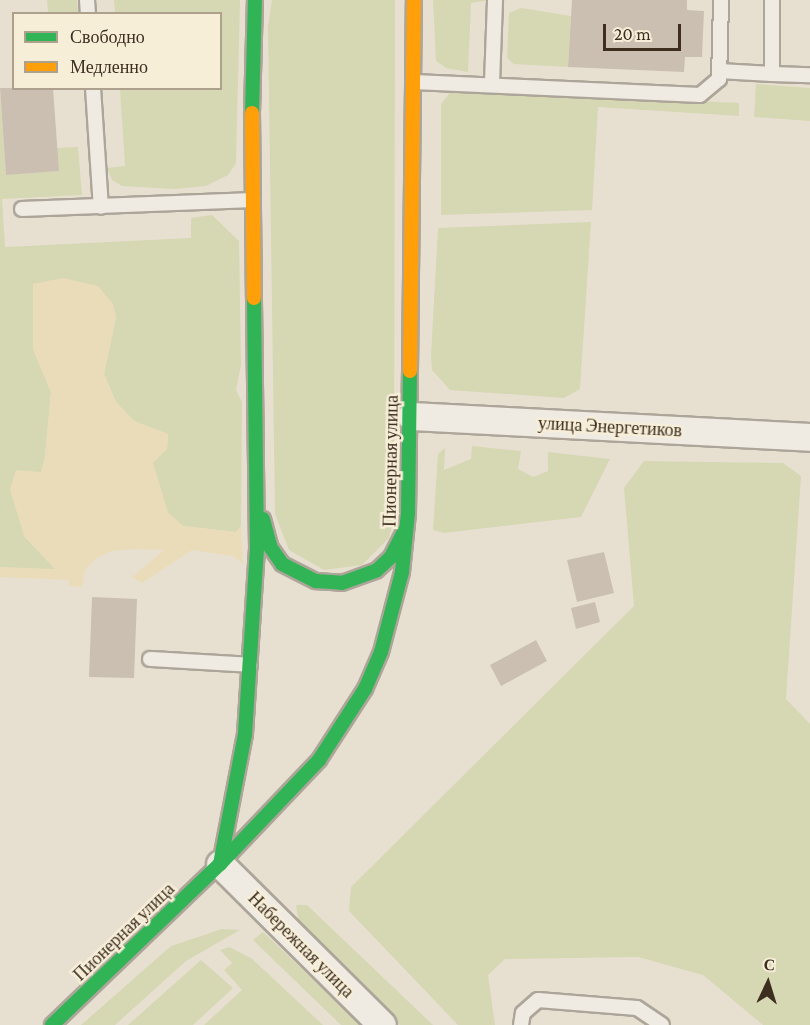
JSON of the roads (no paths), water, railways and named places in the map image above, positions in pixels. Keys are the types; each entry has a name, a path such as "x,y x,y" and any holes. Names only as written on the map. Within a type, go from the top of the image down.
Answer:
{"street":[{"path":"220,864 238,778 252,665 257,478 254,200 255,0"},
{"name":"Пионерная улица","path":"52,1025 220,864 319,760 365,689 393,615 408,513 411,416 414,0"},
{"name":"улица Энергетиков","path":"411,416 810,437"},
{"path":"257,478 271,548 298,576 316,581 342,583 377,570 401,542 408,513"},
{"name":"Набережная улица","path":"220,864 382,1025"}],"lane":[{"path":"492,83 495,0"},
{"path":"414,82 492,83 700,95 711,90 719,71 721,0"},
{"path":"772,0 772,74"},
{"path":"719,71 810,75"},
{"path":"93,90 101,207"},
{"path":"22,210 254,200"},
{"path":"150,658 252,665"},
{"path":"521,1025 523,1014 538,1000 637,1008 662,1025"}]}
